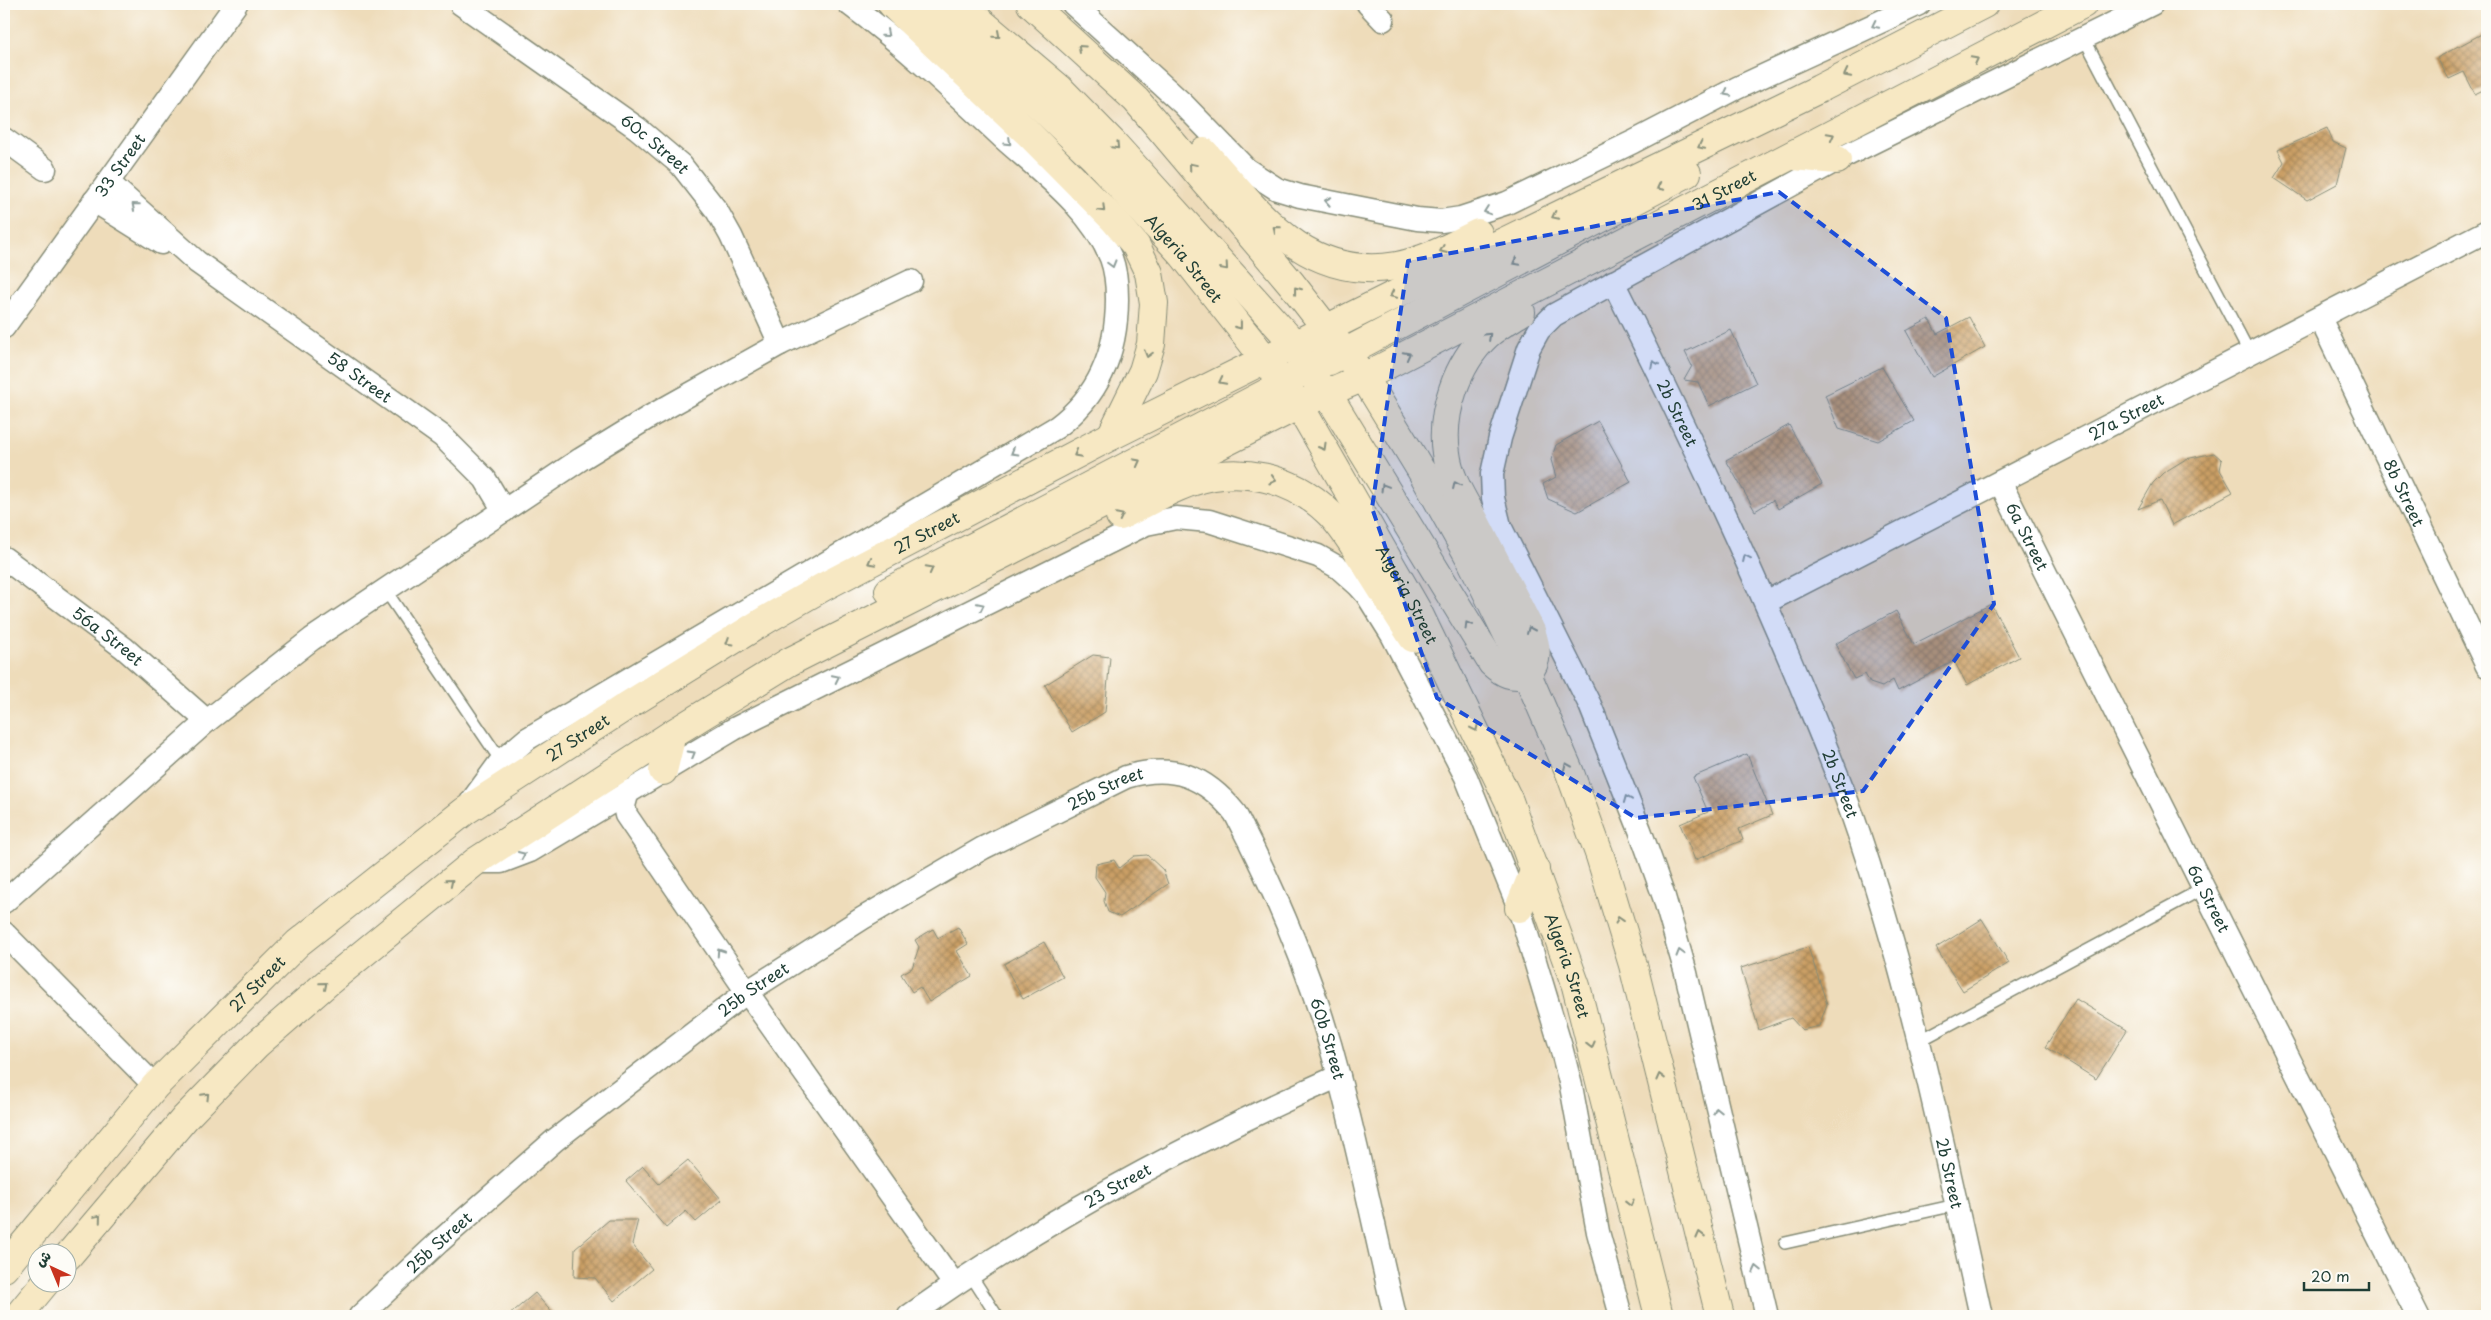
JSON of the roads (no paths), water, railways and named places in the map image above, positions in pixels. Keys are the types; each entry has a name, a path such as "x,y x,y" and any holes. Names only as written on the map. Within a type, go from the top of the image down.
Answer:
{"main road":[{"path":"892,4 1026,132 1114,220 1136,246 1149,273 1154,303 1151,344 1144,371 1111,436"},
{"name":"Algeria Street","path":"924,4 1042,108 1094,159 1182,255 1266,359"},
{"path":"960,4 1060,89 1162,194 1306,376 1486,654 1502,672 1514,676 1527,674 1533,667 1537,656 1536,644 1454,481 1446,454 1449,405 1458,377 1473,352 1487,335 1507,320 1640,246 1674,216"},
{"path":"1031,4 1136,100 1327,328 1364,377 1422,472 1471,560 1527,674 1570,773 1600,856 1632,965 1720,1316"},
{"path":"1306,376 1327,328 1819,89 1984,4"},
{"name":"31 Street","path":"1364,377 1794,156 2083,4"},
{"path":"1136,100 1159,112 1181,129 1271,225 1294,245 1311,255 1337,264 1371,268 1397,266 1454,245 1696,127 1784,87 1812,82 1819,89"},
{"path":"78,1244 185,1118 256,1045 327,983 475,862 672,734 790,662 1306,376 1345,352 1726,153 1806,106 1819,89"},
{"path":"1794,156 1837,160"},
{"path":"1266,359 1306,376 1364,377"},
{"name":"27 Street","path":"4,1268 155,1086 298,943 465,811 633,702 767,619 823,587 1111,436 1266,359"},
{"name":"Algeria Street","path":"1306,376 1418,612 1463,701 1509,801 1535,869 1576,986 1659,1316"},
{"path":"790,662 807,664 852,648 1190,482 1216,476 1242,474 1268,478 1292,486 1328,512 1347,535 1428,662 1463,701"},
{"path":"784,587 823,587"},
{"path":"663,771 672,734"},
{"path":"1519,908 1535,869"},
{"path":"18,1316 38,1292"}],"street":[{"name":"33 Street","path":"4,327 236,4"},
{"name":"60c Street","path":"461,4 637,128 681,165 717,211 732,236 780,344"},
{"path":"465,811 502,761 527,739 1057,427 1075,413 1089,395 1105,364 1112,346 1117,316 1117,281 1112,259 1090,223 1068,197 968,104 849,4"},
{"path":"1074,4 1146,69 1246,169 1260,179 1277,189 1300,196 1418,219 1441,221 1480,213 1507,203 1737,88 1919,4"},
{"path":"1368,4 1383,20"},
{"path":"1767,1316 1686,973 1664,897 1640,830 1590,705 1500,526 1493,498 1492,474 1500,438 1532,342 1539,330 1554,315 1837,160 2152,4"},
{"path":"4,139 45,169"},
{"name":"58 Street","path":"108,182 197,262 458,449 485,479 504,511"},
{"name":"58 Street","path":"94,201 163,244 197,262"},
{"name":"27a Street","path":"1766,602 2487,231"},
{"path":"4,902 207,721 312,639 651,416 780,344 911,281"},
{"name":"2b Street","path":"1613,282 1695,446 1766,602 1853,816 1920,1041 1981,1316"},
{"name":"8b Street","path":"2320,318 2487,666"},
{"name":"6a Street","path":"2000,482 2418,1316"},
{"path":"475,862 501,862 516,858 734,729 1134,530 1161,520 1194,519 1209,521 1318,556 1339,568 1367,595 1392,635 1466,777 1519,908 1571,1086 1598,1232 1622,1316"},
{"name":"56a Street","path":"4,558 131,654 207,721"},
{"name":"25b Street","path":"360,1316 438,1242 555,1140 747,992 863,918 983,848 1126,777 1143,772 1166,770 1188,776 1206,784"},
{"name":"60b Street","path":"1206,784 1222,797 1235,813 1249,840 1299,957 1323,1021 1339,1076 1395,1316"},
{"path":"628,791 624,806 626,815 747,992 962,1279"},
{"path":"4,933 155,1086"},
{"name":"23 Street","path":"909,1316 1041,1228 1170,1156 1262,1110 1339,1076"}],"lane":[{"path":"2084,38 2250,354"},
{"path":"386,591 502,761"},
{"path":"1920,1041 2204,888"},
{"path":"1784,1243 1956,1205"},
{"path":"962,1279 997,1316"}]}
